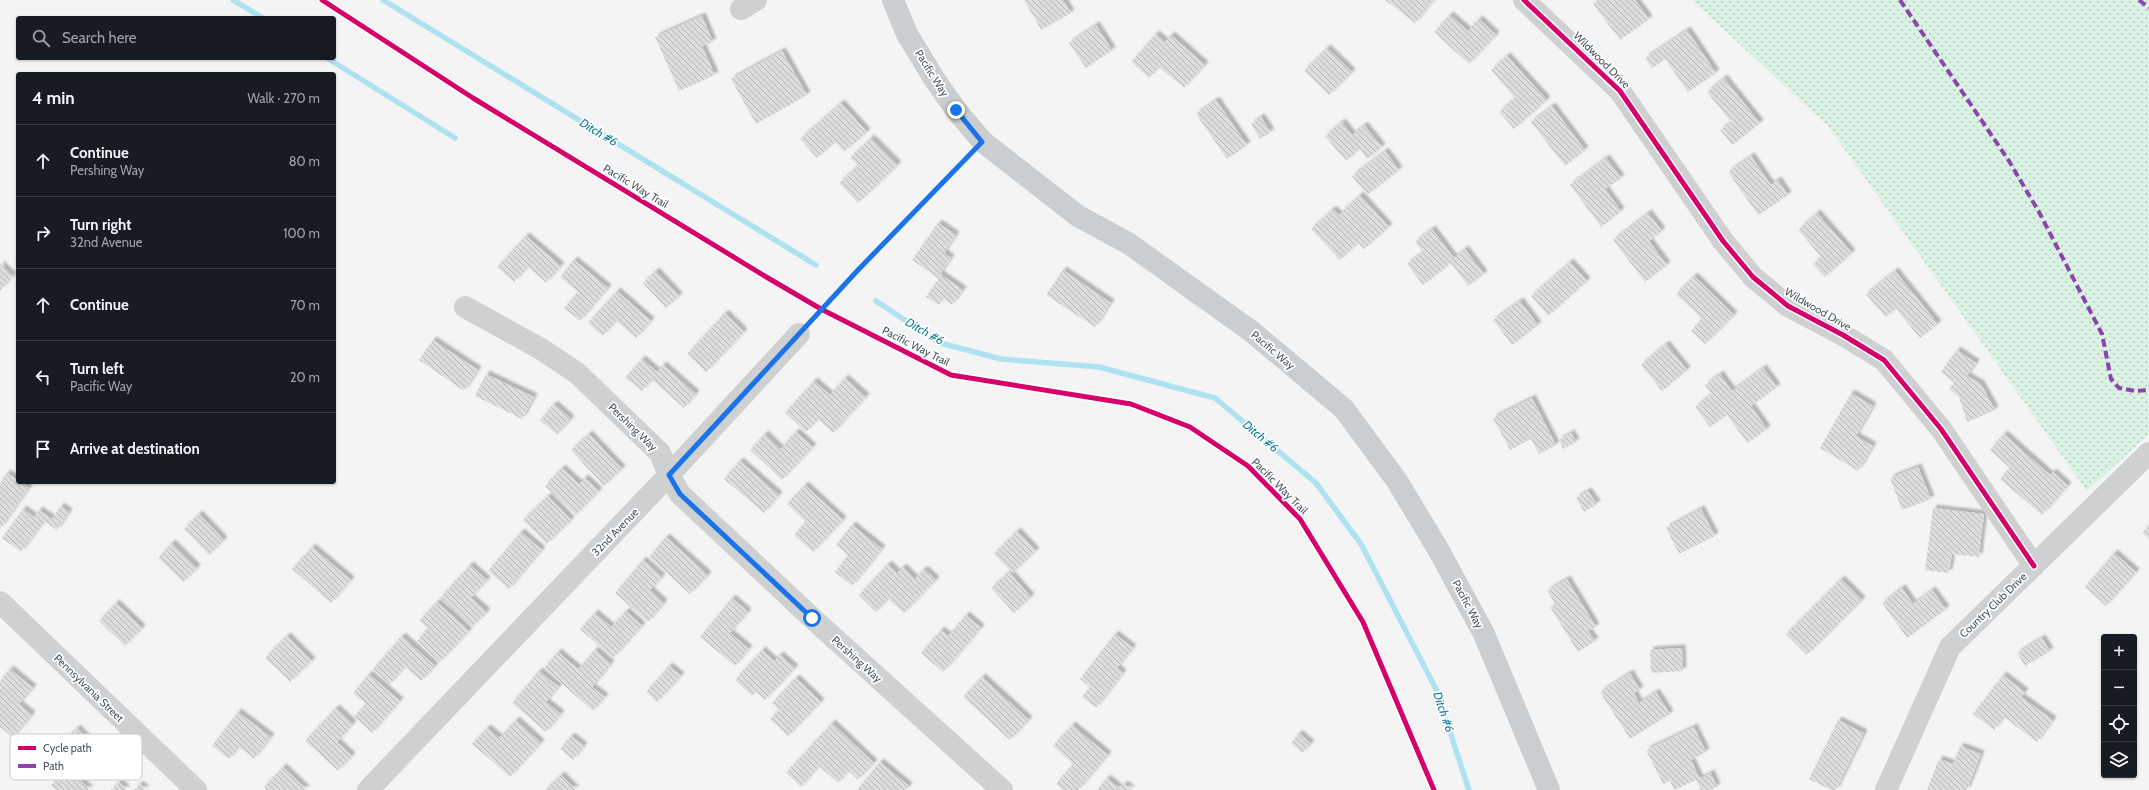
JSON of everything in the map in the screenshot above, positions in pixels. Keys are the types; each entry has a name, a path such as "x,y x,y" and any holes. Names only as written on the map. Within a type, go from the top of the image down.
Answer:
{"main road":[{"name":"Pacific Way","path":"893,0 907,34 935,80 956,110 982,142 1078,216 1128,243 1251,332 1344,409 1397,481 1438,549 1484,634 1549,790"}],"street":[{"name":"Wildwood Drive","path":"1524,0 1620,91 1723,241 1752,278 1788,306 1843,335 1884,360 1941,429 2034,566"},
{"name":"Pershing Way","path":"465,307 541,349 577,373 660,453 669,475 680,494 812,618 1002,790"},
{"name":"32nd Avenue","path":"368,790 669,475 799,334"},
{"name":"Country Club Drive","path":"1886,790 1950,647 2149,453"},
{"name":"Pennsylvania Street","path":"0,602 138,734"},
{"name":"Pennsylvania Street","path":"142,738 196,790"}],"path":[{"path":"799,334 858,270 982,142"},
{"path":"814,306 828,313"}],"green space":[{"path":"1692,0 2149,0 2149,434 2087,491 1828,126"}],"building":[{"path":"1024,0 1063,0 1071,13 1041,30"},
{"path":"1385,0 1434,0 1415,23"},
{"path":"1598,0 1635,0 1649,19 1620,40 1593,4"},
{"path":"1450,15 1468,31 1479,19 1496,35 1469,64 1434,32"},
{"path":"702,16 713,42 702,46 715,75 679,91 655,37"},
{"path":"1096,25 1112,50 1086,68 1069,43"},
{"path":"1687,30 1716,73 1688,92 1665,59 1652,68 1645,58"},
{"path":"1156,34 1165,42 1171,35 1205,65 1184,88 1159,67 1149,78 1131,62"},
{"path":"1327,48 1352,72 1329,95 1304,71"},
{"path":"782,51 807,95 756,124 731,79"},
{"path":"1507,56 1547,100 1514,129 1499,112 1515,98 1491,70"},
{"path":"1724,78 1760,123 1732,145 1720,130 1731,122 1707,92"},
{"path":"1216,100 1247,145 1227,159 1196,114"},
{"path":"841,103 867,132 844,152 835,142 817,158 800,139"},
{"path":"1552,106 1585,150 1565,166 1531,122"},
{"path":"1261,117 1271,132 1260,139 1251,124"},
{"path":"1342,122 1352,135 1364,125 1382,147 1367,159 1360,149 1346,161 1325,136"},
{"path":"871,138 898,165 858,203 839,183 858,166 850,158"},
{"path":"1385,151 1399,170 1367,195 1352,176"},
{"path":"1751,156 1771,185 1778,180 1788,195 1758,215 1728,172"},
{"path":"1606,158 1621,178 1605,189 1621,211 1601,227 1570,185"},
{"path":"1360,195 1389,227 1364,249 1358,243 1340,260 1311,229 1333,209 1339,215"},
{"path":"1648,213 1662,231 1649,241 1667,265 1645,282 1613,240"},
{"path":"1817,213 1852,253 1825,277 1813,264 1821,257 1798,230"},
{"path":"938,223 956,235 944,253 951,258 940,274 963,290 952,305 943,299 939,305 926,297 939,279 912,260"},
{"path":"1432,229 1454,258 1465,249 1484,274 1468,286 1451,263 1423,285 1407,264 1423,252 1415,242"},
{"path":"526,236 561,266 546,283 528,267 514,282 497,267"},
{"path":"574,260 608,288 580,321 564,308 578,292 560,277"},
{"path":"1570,262 1587,281 1548,316 1531,296"},
{"path":"0,264 13,276 0,291"},
{"path":"1063,270 1111,303 1095,327 1046,295"},
{"path":"656,271 679,296 666,308 643,283"},
{"path":"1895,271 1938,324 1920,338 1896,309 1885,317 1866,294"},
{"path":"1694,276 1734,315 1705,344 1691,331 1702,319 1676,294"},
{"path":"617,291 651,321 636,338 616,321 603,336 588,323"},
{"path":"1520,301 1538,325 1512,345 1493,320"},
{"path":"725,313 744,332 706,372 687,354"},
{"path":"433,340 478,370 464,391 419,360"},
{"path":"1666,344 1687,370 1662,391 1641,365"},
{"path":"1957,350 1976,363 1967,376 1981,384 1995,410 1967,422 1959,397 1949,389 1954,382 1941,372"},
{"path":"642,359 657,372 663,365 696,394 684,408 652,380 642,391 625,378"},
{"path":"1763,368 1777,387 1751,406 1767,429 1747,443 1727,415 1710,427 1695,407 1712,394 1705,385 1720,374 1732,391"},
{"path":"486,374 534,397 522,419 475,396"},
{"path":"845,378 866,397 833,433 818,419 806,432 785,413 814,381 830,395"},
{"path":"1851,393 1873,406 1856,436 1873,446 1858,471 1820,448"},
{"path":"1532,398 1556,445 1539,454 1531,439 1510,450 1493,418"},
{"path":"554,404 571,419 557,435 540,420"},
{"path":"796,432 813,447 782,480 750,450 765,434 780,449"},
{"path":"1571,433 1576,442 1563,449 1559,440"},
{"path":"589,434 622,469 604,486 571,450"},
{"path":"2004,434 2050,475 2053,472 2068,486 2042,515 2000,479 2010,468 1990,450"},
{"path":"740,461 779,495 764,513 724,479"},
{"path":"1918,467 1931,499 1902,510 1890,478"},
{"path":"562,468 579,484 585,478 599,491 576,515 545,486"},
{"path":"7,473 16,479 16,484 23,484 29,488 0,529 0,483"},
{"path":"805,485 843,520 813,552 794,535 806,522 787,504"},
{"path":"1588,491 1597,504 1584,512 1576,498"},
{"path":"548,496 571,520 547,544 523,520"},
{"path":"61,506 69,512 57,530 44,521 21,552 2,538 23,509 34,517 39,510 52,519"},
{"path":"1933,508 1984,514 1979,557 1952,554 1949,573 1925,570"},
{"path":"1701,509 1715,536 1679,554 1666,528"},
{"path":"199,514 224,540 209,555 184,529"},
{"path":"852,525 882,549 852,586 835,572 848,555 836,545"},
{"path":"2149,525 2149,539 2142,533"},
{"path":"1017,531 1036,551 1013,573 994,554"},
{"path":"521,532 542,550 509,589 488,571"},
{"path":"666,537 708,575 690,594 649,557"},
{"path":"172,543 197,568 183,582 158,558"},
{"path":"312,547 351,580 331,603 292,569"},
{"path":"2114,553 2136,572 2106,606 2085,587"},
{"path":"643,560 662,577 650,590 664,603 648,622 615,593"},
{"path":"888,564 897,573 903,567 915,579 924,569 936,580 904,613 888,599 876,612 859,595"},
{"path":"470,565 487,580 471,598 487,612 472,627 440,598"},
{"path":"1009,572 1031,597 1014,613 991,588"},
{"path":"1567,579 1596,627 1588,631 1595,641 1578,652 1550,607 1555,604 1547,591"},
{"path":"1841,579 1862,600 1807,655 1786,634"},
{"path":"1902,588 1913,604 1932,590 1946,609 1907,638 1882,603"},
{"path":"732,598 748,612 730,633 749,649 735,666 700,637"},
{"path":"437,602 469,631 440,662 417,641 428,628 419,621"},
{"path":"116,603 142,628 125,646 99,621"},
{"path":"626,611 642,626 613,658 580,629 595,613 611,627"},
{"path":"966,615 981,628 943,672 921,653 941,630 948,636"},
{"path":"1115,634 1133,648 1117,668 1123,673 1096,708 1082,697 1090,687 1080,679"},
{"path":"287,636 312,661 290,682 265,658"},
{"path":"402,636 435,666 421,681 405,667 390,684 373,669"},
{"path":"2042,638 2050,651 2025,666 2017,653"},
{"path":"1682,648 1683,671 1651,673 1650,650"},
{"path":"595,650 611,664 592,687 605,697 593,711 544,668 558,652 578,669"},
{"path":"762,650 774,661 780,655 795,668 765,700 756,692 752,696 735,680"},
{"path":"669,666 681,676 657,702 646,692"},
{"path":"10,669 33,688 19,704 32,715 16,734 10,734 10,735 0,727 0,681"},
{"path":"539,671 559,687 546,702 561,714 546,732 512,703"},
{"path":"1630,673 1640,690 1634,693 1639,703 1656,692 1670,714 1630,739 1600,692"},
{"path":"369,674 400,701 372,733 354,717 366,704 353,693"},
{"path":"2003,675 2025,692 2021,697 2053,720 2037,742 2004,717 1994,730 1973,714"},
{"path":"982,677 1029,720 1010,740 963,697"},
{"path":"796,678 821,702 788,736 770,719 779,710 772,703"},
{"path":"336,708 353,724 337,742 352,756 338,771 305,741"},
{"path":"238,712 271,737 254,759 239,747 229,759 212,746"},
{"path":"516,720 541,743 510,777 472,744 487,728 499,738"},
{"path":"1838,720 1864,733 1836,790 1831,790 1809,779"},
{"path":"832,723 874,763 858,780 849,771 838,783 819,766 801,787 786,773"},
{"path":"1072,725 1108,755 1078,790 1063,790 1056,784 1073,764 1053,746"},
{"path":"1694,727 1706,752 1691,760 1700,779 1711,773 1717,787 1710,790 1701,790 1696,780 1674,790 1670,781 1663,784 1646,750"},
{"path":"77,728 83,734 71,734"},
{"path":"1299,733 1311,744 1302,753 1291,743"},
{"path":"571,736 584,746 573,760 560,749"},
{"path":"1960,746 1981,754 1967,790 1927,790 1939,759 1953,764"},
{"path":"880,762 909,786 906,790 857,790"},
{"path":"283,767 307,790 267,790 264,787"},
{"path":"561,775 576,790 545,790"},
{"path":"1107,778 1120,789 1124,784 1132,790 1097,790"},
{"path":"56,780 80,780 90,790 56,790 51,785"},
{"path":"119,782 127,790 111,790"},
{"path":"140,784 146,790 134,790"}],"waterway":[{"path":"233,0 260,16"},
{"name":"Ditch #6","path":"383,0 816,265"},
{"path":"330,60 455,138"},
{"name":"Ditch #6","path":"876,301 940,343 1001,359 1099,367 1215,398 1316,483 1361,544 1436,689 1469,790"}],"marked path":[{"path":"1900,0 2009,161 2039,212 2102,334 2111,379 2119,388 2135,391 2149,390"},
{"path":"2139,0 2149,8"}],"cycle path":[{"name":"Pacific Way Trail","path":"322,0 473,98 768,278 821,309 951,375 1131,404 1190,427 1248,466 1300,519 1363,622 1434,790"},
{"path":"1524,0 1620,91 1723,241 1753,277 1788,306 1843,335 1884,360 1941,429 2034,566"}],"route":[{"path":"812,618 680,494 669,475 858,270 982,142 956,110"}]}
